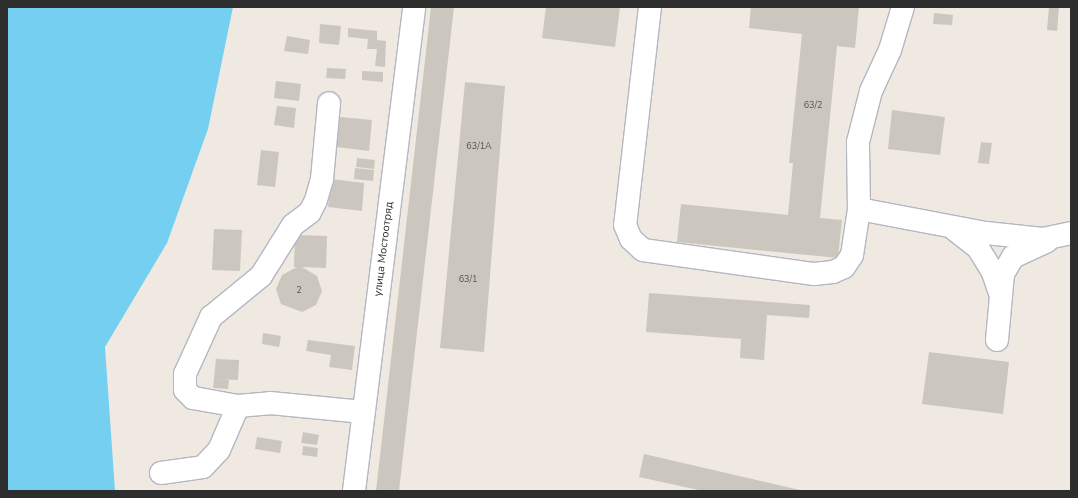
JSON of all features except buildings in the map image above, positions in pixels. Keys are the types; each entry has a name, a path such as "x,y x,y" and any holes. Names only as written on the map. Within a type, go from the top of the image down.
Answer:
{"street":[{"name":"улица Мостоотряд","path":"354,491 414,7"},
{"path":"650,7 625,225 632,239 643,250 814,274 833,272 844,266 852,255 859,209 858,142 871,91 890,50 903,7"},
{"path":"329,103 322,179 316,200 310,212 293,225 261,276 211,317 185,374 185,390 193,398 238,406 270,403 364,412"},
{"path":"859,209 986,233 1064,235"},
{"path":"948,226 966,236 978,248 992,270 1001,296"},
{"path":"997,340 1003,274 1013,257 1064,235"},
{"path":"161,473 203,467 219,450 238,406"}],"water":[{"path":"7,7 233,7 208,129 167,243 105,347 115,491 7,491"}]}
